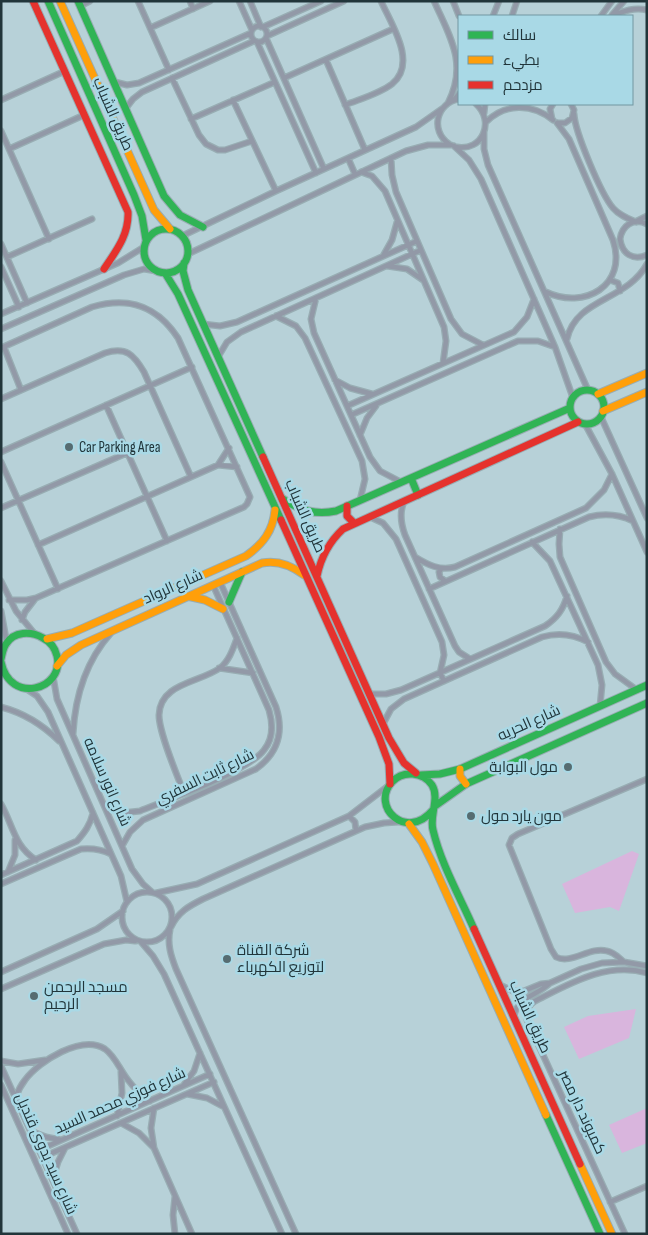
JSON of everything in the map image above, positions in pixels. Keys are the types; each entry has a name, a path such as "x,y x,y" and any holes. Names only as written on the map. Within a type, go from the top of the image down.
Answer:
{"main road":[{"path":"34,1 125,205 129,220 126,235 104,269"},
{"name":"طريق الشباب","path":"48,1 134,195 142,216 145,243"},
{"name":"طريق الشباب","path":"60,1 144,190 154,210 170,229"},
{"path":"79,3 160,187 171,207 179,215 203,226"},
{"path":"94,137 111,142"},
{"path":"170,229 182,236 187,245 188,254 184,263 178,269 165,273 156,271 146,260 145,243 157,231 170,229"},
{"name":"طريق الشباب","path":"184,263 185,281 203,324 383,724 398,755 409,769 418,774"},
{"name":"طريق الشباب","path":"165,273 178,294 384,748 389,764 389,785"},
{"path":"598,394 647,373"},
{"path":"602,414 603,404 598,394 588,390 578,393 573,398 570,408 573,418 582,423 592,424 602,414 647,392"},
{"path":"282,499 299,509 327,513 360,501 570,408"},
{"path":"317,576 322,554 328,545 339,533 354,523 582,423"},
{"path":"411,478 418,494"},
{"path":"347,506 347,516 354,523"},
{"name":"شارع الرواد","path":"47,639 72,633 246,556 266,540 273,525 274,507"},
{"path":"246,556 251,559 251,567"},
{"name":"شارع الرواد","path":"57,666 73,650 115,628 251,567 268,561 276,561 293,566 306,577"},
{"path":"229,602 242,572"},
{"path":"186,596 206,600 223,609"},
{"path":"3,684 34,688 43,685 53,676 57,666 56,651 47,639 34,633 19,634 7,644 1,660 4,674 14,684"},
{"name":"شارع الحريه","path":"418,774 440,774 460,769 647,685"},
{"name":"شارع الحريه","path":"434,808 466,784 647,703"},
{"path":"460,769 461,780 466,784"},
{"path":"418,774 432,784 436,798 434,808 425,819 417,823 406,823 393,817 387,807 385,796 389,785 400,775 418,774"},
{"name":"طريق الشباب","path":"434,808 431,820 440,851 612,1234"},
{"name":"طريق الشباب","path":"406,823 422,842 433,864 600,1234"}],"street":[{"path":"79,3 90,1"},
{"path":"138,1 169,70"},
{"path":"190,1 193,9"},
{"path":"150,28 210,1"},
{"path":"239,1 252,32 252,37 256,41 316,173"},
{"path":"250,1 265,30 266,37 324,169"},
{"path":"115,82 133,84 169,70 252,32 256,27 262,27 321,1"},
{"path":"126,108 137,95 256,41 262,41 266,37 344,1"},
{"path":"345,105 386,87 398,77 403,61 403,53 381,1"},
{"path":"182,236 416,127 443,108 448,103 456,83 458,61 451,39 434,1"},
{"path":"453,1 460,15"},
{"path":"493,15 499,1"},
{"path":"512,15 517,1"},
{"path":"602,15 612,1"},
{"path":"613,15 624,1"},
{"path":"614,15 629,9 647,10"},
{"path":"284,78 393,30"},
{"path":"326,60 365,150"},
{"path":"1,100 65,71"},
{"path":"172,78 201,140 212,148 224,150 252,141"},
{"path":"191,118 275,82"},
{"path":"233,100 276,191"},
{"path":"448,103 457,100"},
{"path":"477,105 484,115"},
{"path":"484,105 486,122 484,132 485,158 588,390"},
{"path":"545,292 557,297 578,298 597,291 610,280 616,263 613,240 569,139 550,113 553,105"},
{"path":"573,105 577,132 608,202 620,214 636,222 647,224"},
{"path":"486,122 500,110 518,107 534,109 555,121 565,124 569,122 574,112"},
{"path":"443,108 437,122 441,136 469,160 481,179 555,347 573,398"},
{"path":"9,149 84,115"},
{"path":"1,131 48,239"},
{"path":"188,254 417,147 428,145 460,148 477,142 484,132"},
{"path":"348,158 358,173 372,176 381,185 398,221 444,327 446,341 444,363"},
{"path":"391,158 393,183 453,323 462,334 483,346"},
{"path":"481,179 486,174 492,175"},
{"path":"616,254 621,245 621,233 624,227 647,216"},
{"path":"7,257 92,219"},
{"path":"382,257 392,240 398,221"},
{"path":"613,240 621,245 629,255 635,257 647,255"},
{"path":"203,324 220,326 244,320 417,241"},
{"path":"1,314 118,263 145,243"},
{"path":"1,244 28,303"},
{"path":"218,357 227,342 247,328 421,250"},
{"path":"567,341 572,326 582,313 620,291 637,278 647,264"},
{"path":"385,266 407,269 424,281"},
{"path":"1,268 19,307"},
{"path":"1,329 125,274 144,270 156,271"},
{"path":"610,280 618,283 620,291"},
{"path":"316,298 311,319 314,333 372,461 380,471 401,482"},
{"path":"347,406 514,332 527,317 534,299"},
{"path":"9,600 36,598 58,589 247,504 250,497 178,338 160,316 148,308 120,302 106,303 92,307 2,348 21,390"},
{"path":"276,316 296,326 305,338 363,465 365,479 360,501"},
{"path":"244,320 242,325 247,328"},
{"path":"444,327 450,327 453,323"},
{"path":"514,332 517,335 518,341"},
{"path":"305,338 308,334 314,333"},
{"path":"351,415 518,341 538,341 555,347"},
{"path":"1,399 114,350 122,350 131,354 137,360 191,477"},
{"path":"1,452 192,367"},
{"path":"335,380 357,391 373,394"},
{"path":"402,382 406,391"},
{"path":"360,435 367,418 378,403"},
{"path":"106,405 167,541"},
{"path":"602,414 647,518"},
{"path":"582,423 612,474 646,550"},
{"path":"218,465 229,448"},
{"path":"1,508 127,453"},
{"path":"363,465 367,465 372,461"},
{"path":"1,462 58,589"},
{"path":"38,545 218,465 238,467"},
{"path":"415,557 441,569 455,567 586,508 599,496 612,474"},
{"path":"406,500 402,506 401,513 401,521 406,535 455,646 464,656 470,659"},
{"path":"577,512 582,515 581,520"},
{"path":"429,589 581,520 607,514 633,521"},
{"path":"369,517 383,523 396,539 442,642 444,655 440,672 444,682"},
{"path":"560,529 559,550 562,563 608,665 621,680 637,690"},
{"path":"396,539 399,534 406,535"},
{"path":"532,542 545,554 554,568 588,642 599,669 602,685 600,706"},
{"path":"554,568 557,564 562,563"},
{"path":"441,569 439,572 440,577 446,581"},
{"path":"1,581 9,600 22,620 34,633"},
{"name":"شارع ثابت السفري","path":"122,846 130,832 143,820 256,769 271,755 276,746 280,726 277,712 224,591 216,583"},
{"name":"شارع ثابت السفري","path":"105,807 122,813 140,811 241,768 257,758 270,741 272,720 253,673 223,609 217,594 216,583"},
{"path":"217,594 224,591"},
{"path":"370,694 394,693 545,626 557,617 565,604 567,596"},
{"path":"22,620 25,612 36,598"},
{"path":"1,611 7,644"},
{"path":"545,626 549,629 549,635"},
{"path":"73,735 76,706 85,675 96,653 115,628"},
{"path":"383,724 386,716 397,703 549,635 573,635 588,642"},
{"path":"184,793 160,724 160,709 163,701 173,689 219,668 230,654 237,638"},
{"path":"599,669 604,670 608,665"},
{"path":"219,668 253,673"},
{"name":"شارع انور سلامه","path":"53,676 57,699 122,846 137,877 154,893"},
{"name":"شارع انور سلامه","path":"25,688 37,696 43,704 124,884 127,902"},
{"path":"1,706 38,723 62,744"},
{"path":"624,962 613,953 602,950 564,959 556,957 536,914 509,845 512,838 518,834 647,779"},
{"path":"282,1234 164,974 153,956 140,942 128,935 122,924 123,911 127,902 141,892 154,893 197,884 349,816 389,785"},
{"path":"1,804 23,850 36,860"},
{"path":"140,811 143,820"},
{"path":"1,875 77,840 87,828 93,813"},
{"path":"349,816 355,822 356,830"},
{"path":"1,990 104,944 126,940 140,942 158,941 166,934 176,917 203,899 356,830 374,824 406,823"},
{"path":"8,872 15,855 15,836"},
{"path":"77,840 80,843 81,849"},
{"path":"1,884 81,849 91,848 111,854"},
{"path":"154,893 167,901 170,907 172,914 168,939 172,959 296,1234"},
{"path":"1,972 97,929 123,911"},
{"path":"499,984 517,992 550,983 591,965 607,962 624,962 647,966"},
{"name":"كمبوند دار مصر","path":"625,1234 526,1020 526,1011 535,1001 598,973 617,970 647,973"},
{"path":"514,1016 516,1009 523,1000 550,983"},
{"path":"16,1097 25,1080 47,1060 79,1045 88,1044 97,1045 112,1056 134,1088 150,1101"},
{"path":"183,1087 194,1071 200,1052"},
{"path":"1,1061 18,1064 47,1060"},
{"name":"شارع سيد بدوى قنديل","path":"1,1066 77,1234"},
{"path":"117,1116 122,1093 121,1071"},
{"name":"شارع فوزي محمد السيد","path":"39,1150 210,1074"},
{"name":"شارع فوزي محمد السيد","path":"43,1157 214,1082"},
{"name":"شارع سيد بدوى قنديل","path":"1,1085 68,1234"},
{"path":"186,1094 207,1098 225,1108"},
{"path":"1,1096 7,1098"},
{"path":"154,1108 151,1128 154,1148 192,1234"},
{"path":"121,1123 139,1133 154,1148"},
{"path":"236,1130 247,1125"},
{"path":"31,1131 46,1137 62,1140"},
{"path":"45,1182 52,1179 66,1147"},
{"path":"610,1202 647,1186"},
{"path":"175,1195 173,1215 175,1234"}],"shaded area":[{"path":"632,851 639,854 619,911 610,907 575,913 562,884"},
{"path":"636,1009 629,1038 579,1059 564,1027 588,1016"},
{"path":"647,1108 647,1143 622,1153 609,1125"}],"traffic: fast":[{"path":"48,1 134,195 142,216 146,240"},
{"path":"78,1 164,196 180,215 203,227"},
{"path":"162,229 170,229 182,235 188,251 182,267 170,273 162,273 150,267 144,255 144,247 150,235 162,229"},
{"path":"184,263 183,271 188,290 263,457"},
{"path":"165,273 178,294 281,520"},
{"path":"587,390 599,395 604,407 599,419 587,424 575,419 570,407 575,395 587,390"},
{"path":"283,499 308,511 336,511 570,408"},
{"path":"411,478 418,495"},
{"path":"229,602 242,572"},
{"path":"1,659 4,647 9,640 18,635 28,633 46,640 52,646 57,656 57,668 53,677 45,684 35,688 25,688 15,684 6,676 1,662"},
{"path":"421,775 440,774 460,769 647,685"},
{"path":"435,806 466,784 647,703"},
{"path":"433,810 423,819 402,822 388,810 385,801 386,791 392,782 407,774 424,777 432,785 435,796 432,825 436,843 474,929"},
{"path":"546,1115 600,1234"}],"traffic: slow":[{"path":"60,1 154,210 170,229"},
{"path":"598,394 647,373"},
{"path":"603,411 647,392"},
{"path":"47,639 72,633 246,556 266,536 272,524 275,510"},
{"path":"57,666 66,655 81,645 262,563 284,564 304,575"},
{"path":"187,596 205,600 223,609"},
{"path":"460,769 460,776 466,784"},
{"path":"409,824 422,842 433,864 546,1115"},
{"path":"580,1164 612,1234"}],"traffic: jam":[{"path":"33,1 128,212 124,235 104,269"},
{"path":"317,576 326,550 343,529 578,422"},
{"path":"263,457 389,738 404,763 416,773"},
{"path":"347,506 347,516 354,523"},
{"path":"281,520 379,737 389,764 390,784"},
{"path":"474,929 580,1164"}],"place":[{"name":"Car Parking Area","path":"69,447"},
{"name":"مول البوابة","path":"568,767"},
{"name":"مون يارد مول","path":"471,816"},
{"name":"شركة القناة لتوزيع الكهرباء","path":"227,959"},
{"name":"مسجد الرحمن الرحيم","path":"34,996"}]}
